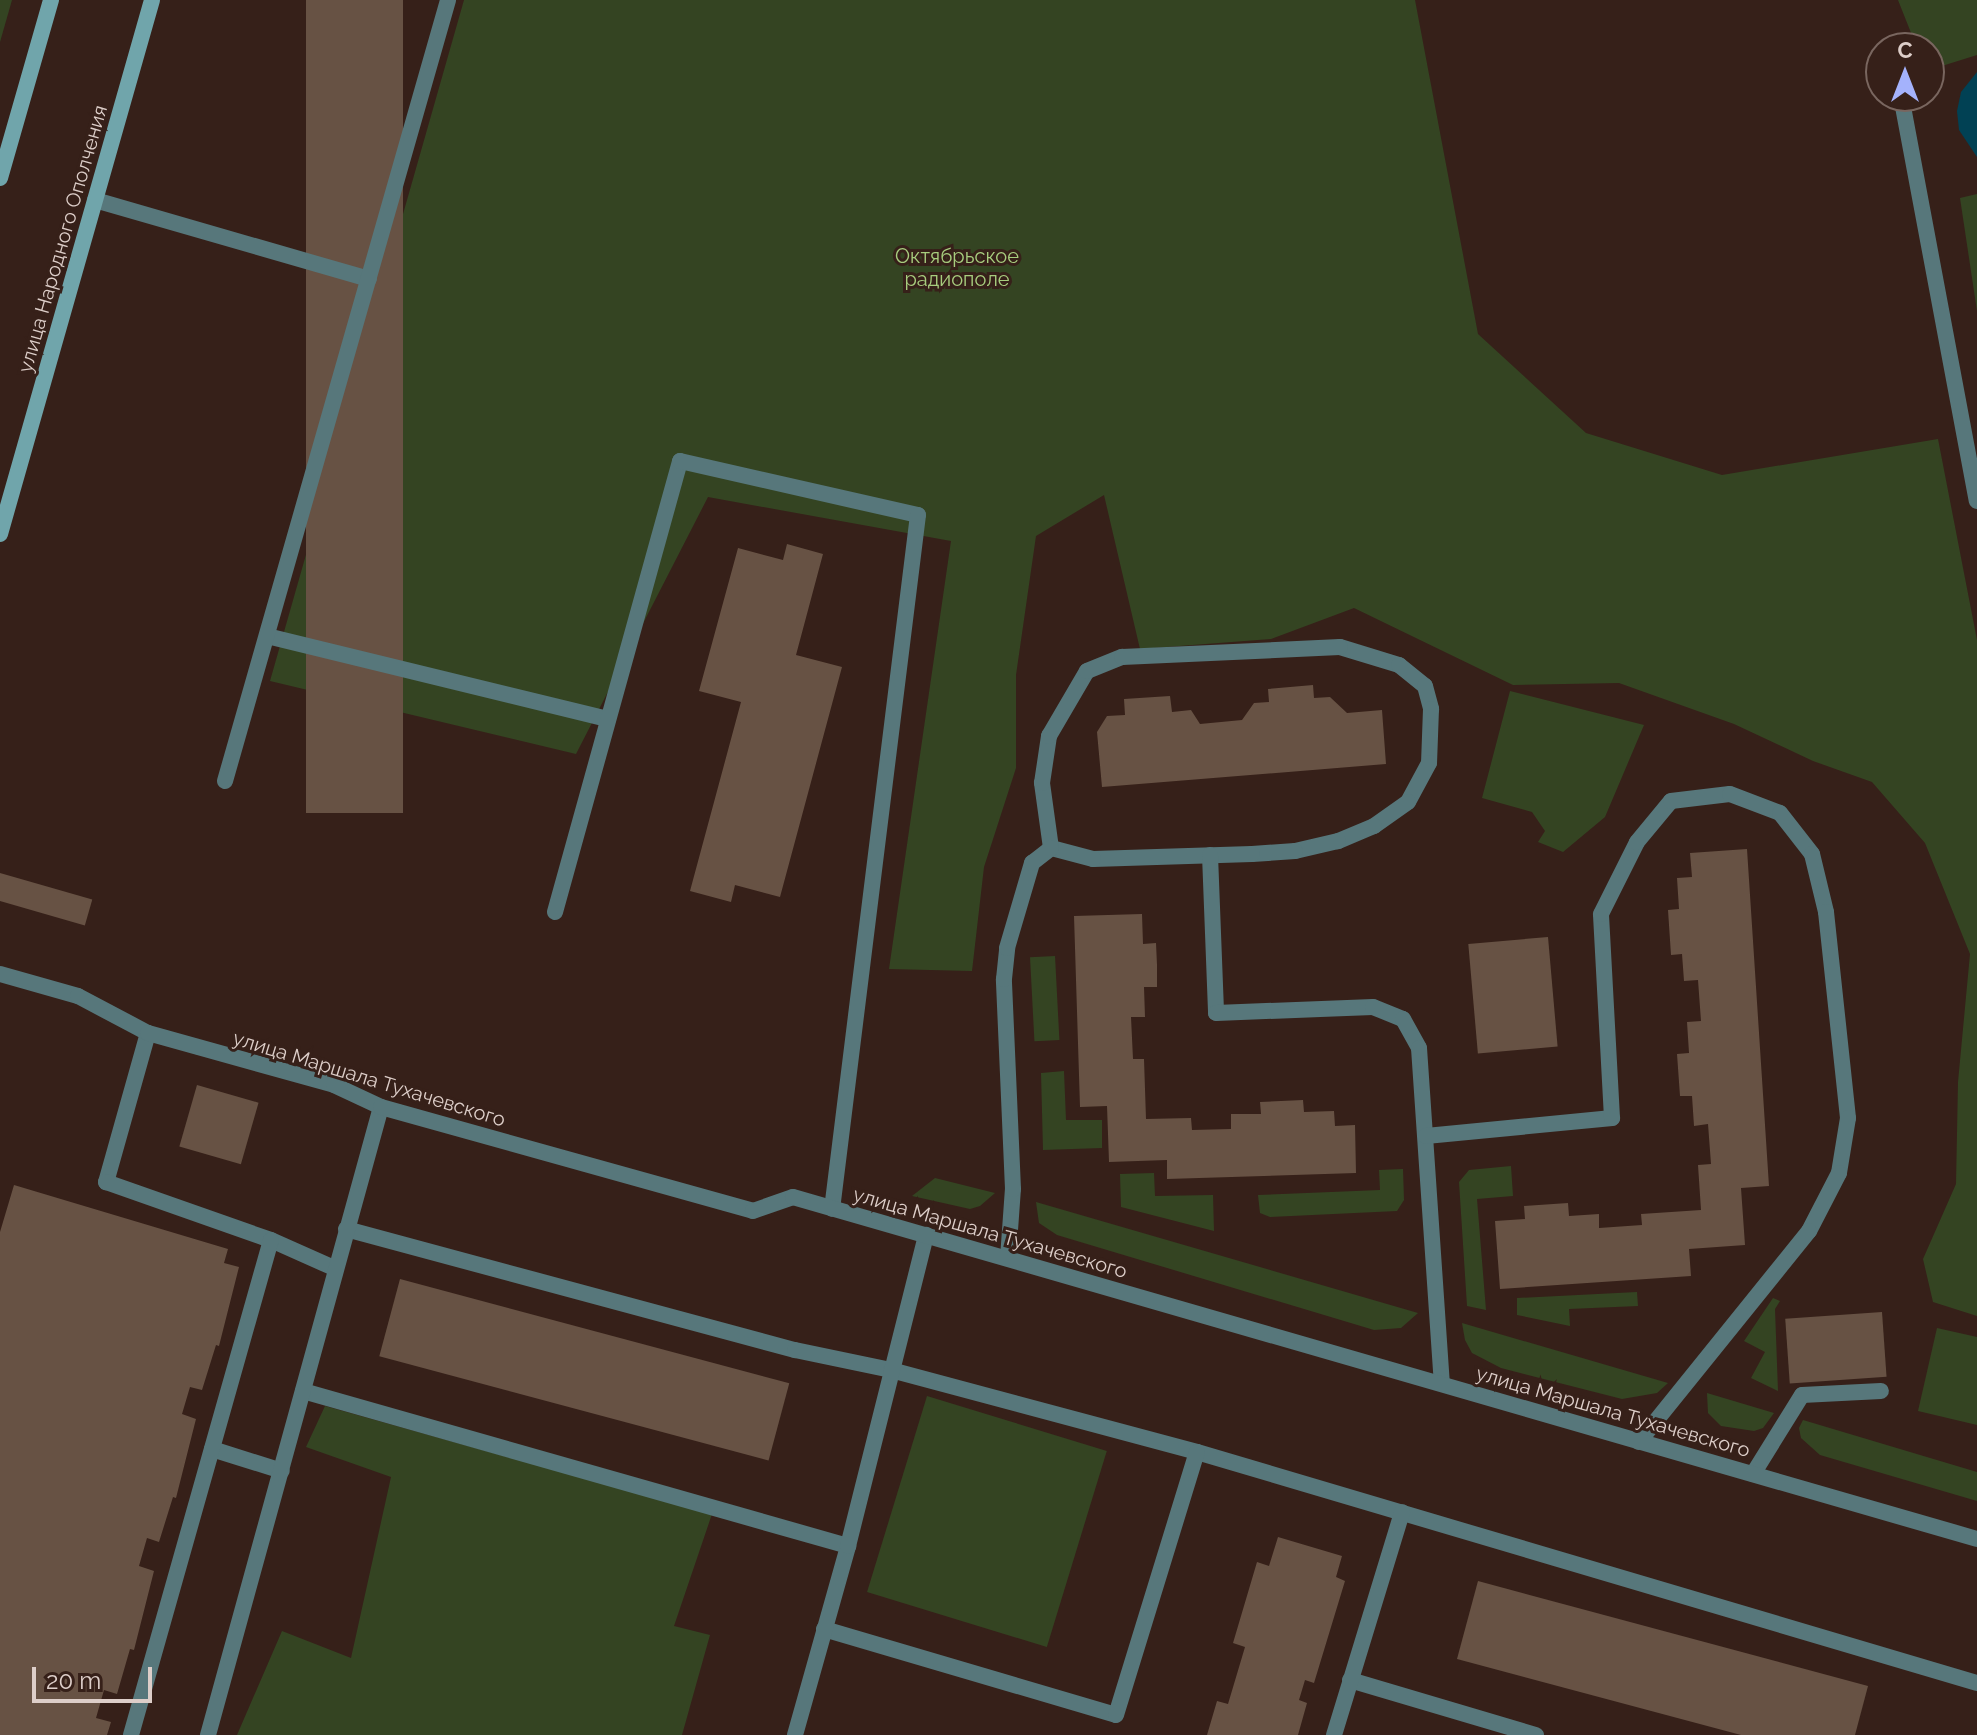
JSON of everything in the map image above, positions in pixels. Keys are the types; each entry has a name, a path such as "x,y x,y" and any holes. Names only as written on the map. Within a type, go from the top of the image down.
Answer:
{"main road":[{"path":"0,178 51,0"},
{"name":"улица Народного Ополчения","path":"0,534 152,0"}],"street":[{"path":"225,781 448,0"},
{"path":"1904,112 1977,501"},
{"path":"95,200 369,279"},
{"path":"555,912 680,461 918,515 832,1209"},
{"path":"267,636 608,719"},
{"path":"1340,647 1399,665 1425,686 1431,709 1429,763 1408,802 1374,826 1338,841 1295,851 1093,859 1051,848 1042,783 1049,736 1087,671 1122,657 1340,647"},
{"path":"1426,1136 1612,1118 1601,914 1637,842 1671,801 1730,794 1780,813 1812,854 1826,912 1848,1118 1839,1173 1809,1231 1639,1442"},
{"path":"1008,1258 1013,1189 1004,1027 1005,963 1032,863 1051,848"},
{"path":"1210,855 1216,1013 1373,1007 1403,1019 1419,1048 1442,1383"},
{"name":"улица Маршала Тухачевского","path":"0,974 78,996 148,1033 334,1085 381,1107 753,1211 793,1197 1977,1539"},
{"path":"148,1033 106,1182 271,1240 334,1268"},
{"path":"208,1735 282,1471 334,1268 381,1107"},
{"path":"346,1229 795,1350 891,1370 1197,1452 1977,1683"},
{"path":"795,1735 848,1546 926,1235"},
{"path":"131,1735 271,1240"},
{"path":"303,1391 848,1546"},
{"path":"1753,1474 1802,1395 1881,1391"},
{"path":"212,1449 282,1471"},
{"path":"824,1629 1116,1715 1197,1452"},
{"path":"1334,1735 1402,1512"},
{"path":"1350,1680 1536,1735"}],"green space":[{"path":"0,0 12,0 0,42"},
{"name":"Октябрьское радиополе","path":"464,0 1415,0 1478,334 1586,433 1722,475 1938,439 1977,640 1977,1316 1933,1302 1923,1259 1956,1184 1958,1082 1970,954 1925,843 1872,782 1813,761 1734,724 1619,683 1513,685 1354,608 1271,639 1140,649 1104,495 1036,536 1016,675 1016,768 984,867 972,971 889,969 951,541 708,497 576,754 270,681"},
{"path":"1898,0 1977,0 1977,55 1945,65 1945,32 1911,32"},
{"path":"1977,194 1977,311 1960,198"},
{"path":"1510,691 1644,725 1605,817 1563,852 1538,842 1545,831 1532,812 1482,798"},
{"path":"1055,956 1059,1040 1034,1041 1030,957"},
{"path":"1064,1071 1066,1120 1102,1120 1102,1148 1043,1150 1041,1073"},
{"path":"1511,1166 1513,1196 1477,1199 1486,1310 1467,1306 1459,1182 1469,1170"},
{"path":"1403,1169 1404,1200 1397,1211 1270,1217 1260,1213 1258,1195 1380,1190 1379,1170"},
{"path":"1154,1173 1155,1196 1213,1195 1214,1231 1121,1207 1120,1174"},
{"path":"935,1178 995,1193 980,1206 970,1209 912,1196"},
{"path":"1036,1202 1418,1313 1401,1328 1374,1330 1057,1235 1039,1223"},
{"path":"1637,1292 1638,1306 1569,1309 1570,1326 1517,1315 1517,1298"},
{"path":"1773,1298 1780,1301 1775,1309 1778,1391 1751,1378 1765,1352 1744,1341"},
{"path":"1462,1323 1668,1383 1657,1393 1622,1399 1501,1368 1472,1353 1465,1340"},
{"path":"1937,1328 1977,1337 1977,1425 1918,1411"},
{"path":"1707,1393 1774,1413 1763,1428 1754,1431 1721,1426 1708,1413"},
{"path":"927,1396 1107,1451 1047,1647 867,1592"},
{"path":"325,1406 712,1514 674,1626 710,1635 682,1735 237,1735 282,1631 351,1658 391,1477 306,1447"},
{"path":"1803,1420 1977,1472 1977,1501 1820,1455 1801,1438 1799,1428"}],"water":[{"path":"1977,72 1977,157 1959,130 1957,111 1961,92"}],"building":[{"path":"306,0 403,0 403,813 306,813"},
{"path":"787,544 823,554 796,655 842,667 780,897 735,885 731,902 690,891 741,702 699,691 738,548 783,560"},
{"path":"1313,685 1314,698 1330,697 1347,713 1382,710 1386,764 1102,787 1097,732 1107,716 1125,715 1124,699 1170,696 1172,712 1191,710 1200,724 1242,720 1254,703 1269,702 1268,689"},
{"path":"1747,849 1769,1186 1741,1188 1745,1245 1689,1249 1691,1276 1500,1289 1495,1221 1525,1219 1524,1206 1568,1203 1569,1216 1599,1214 1599,1228 1642,1225 1641,1214 1701,1210 1698,1165 1711,1164 1708,1124 1694,1126 1692,1096 1680,1096 1677,1054 1689,1053 1687,1022 1701,1021 1698,980 1684,981 1682,954 1671,955 1668,910 1679,909 1677,878 1692,877 1690,853"},
{"path":"0,873 92,899 85,925 0,901"},
{"path":"1142,914 1143,944 1156,943 1157,965 1157,987 1144,987 1145,1017 1131,1017 1133,1059 1144,1059 1146,1119 1191,1118 1192,1130 1231,1129 1231,1114 1261,1114 1260,1102 1303,1100 1304,1112 1334,1111 1335,1126 1355,1125 1356,1173 1167,1179 1167,1160 1109,1162 1107,1106 1080,1107 1074,916"},
{"path":"1548,937 1558,1047 1478,1054 1468,944"},
{"path":"197,1085 259,1103 241,1164 179,1147"},
{"path":"14,1185 228,1249 224,1263 239,1267 219,1346 216,1345 202,1390 190,1387 182,1414 196,1419 176,1498 173,1497 159,1542 147,1538 139,1566 154,1571 134,1650 130,1649 117,1694 104,1690 96,1718 111,1722 107,1735 0,1735 0,1232"},
{"path":"400,1279 789,1383 769,1461 379,1356"},
{"path":"1882,1312 1887,1377 1790,1384 1785,1319"},
{"path":"1278,1537 1342,1556 1336,1577 1345,1581 1314,1683 1305,1680 1299,1700 1307,1703 1298,1735 1207,1735 1217,1701 1228,1704 1245,1647 1233,1643 1257,1562 1269,1566"},
{"path":"1478,1581 1868,1686 1855,1735 1741,1735 1457,1659"}]}
